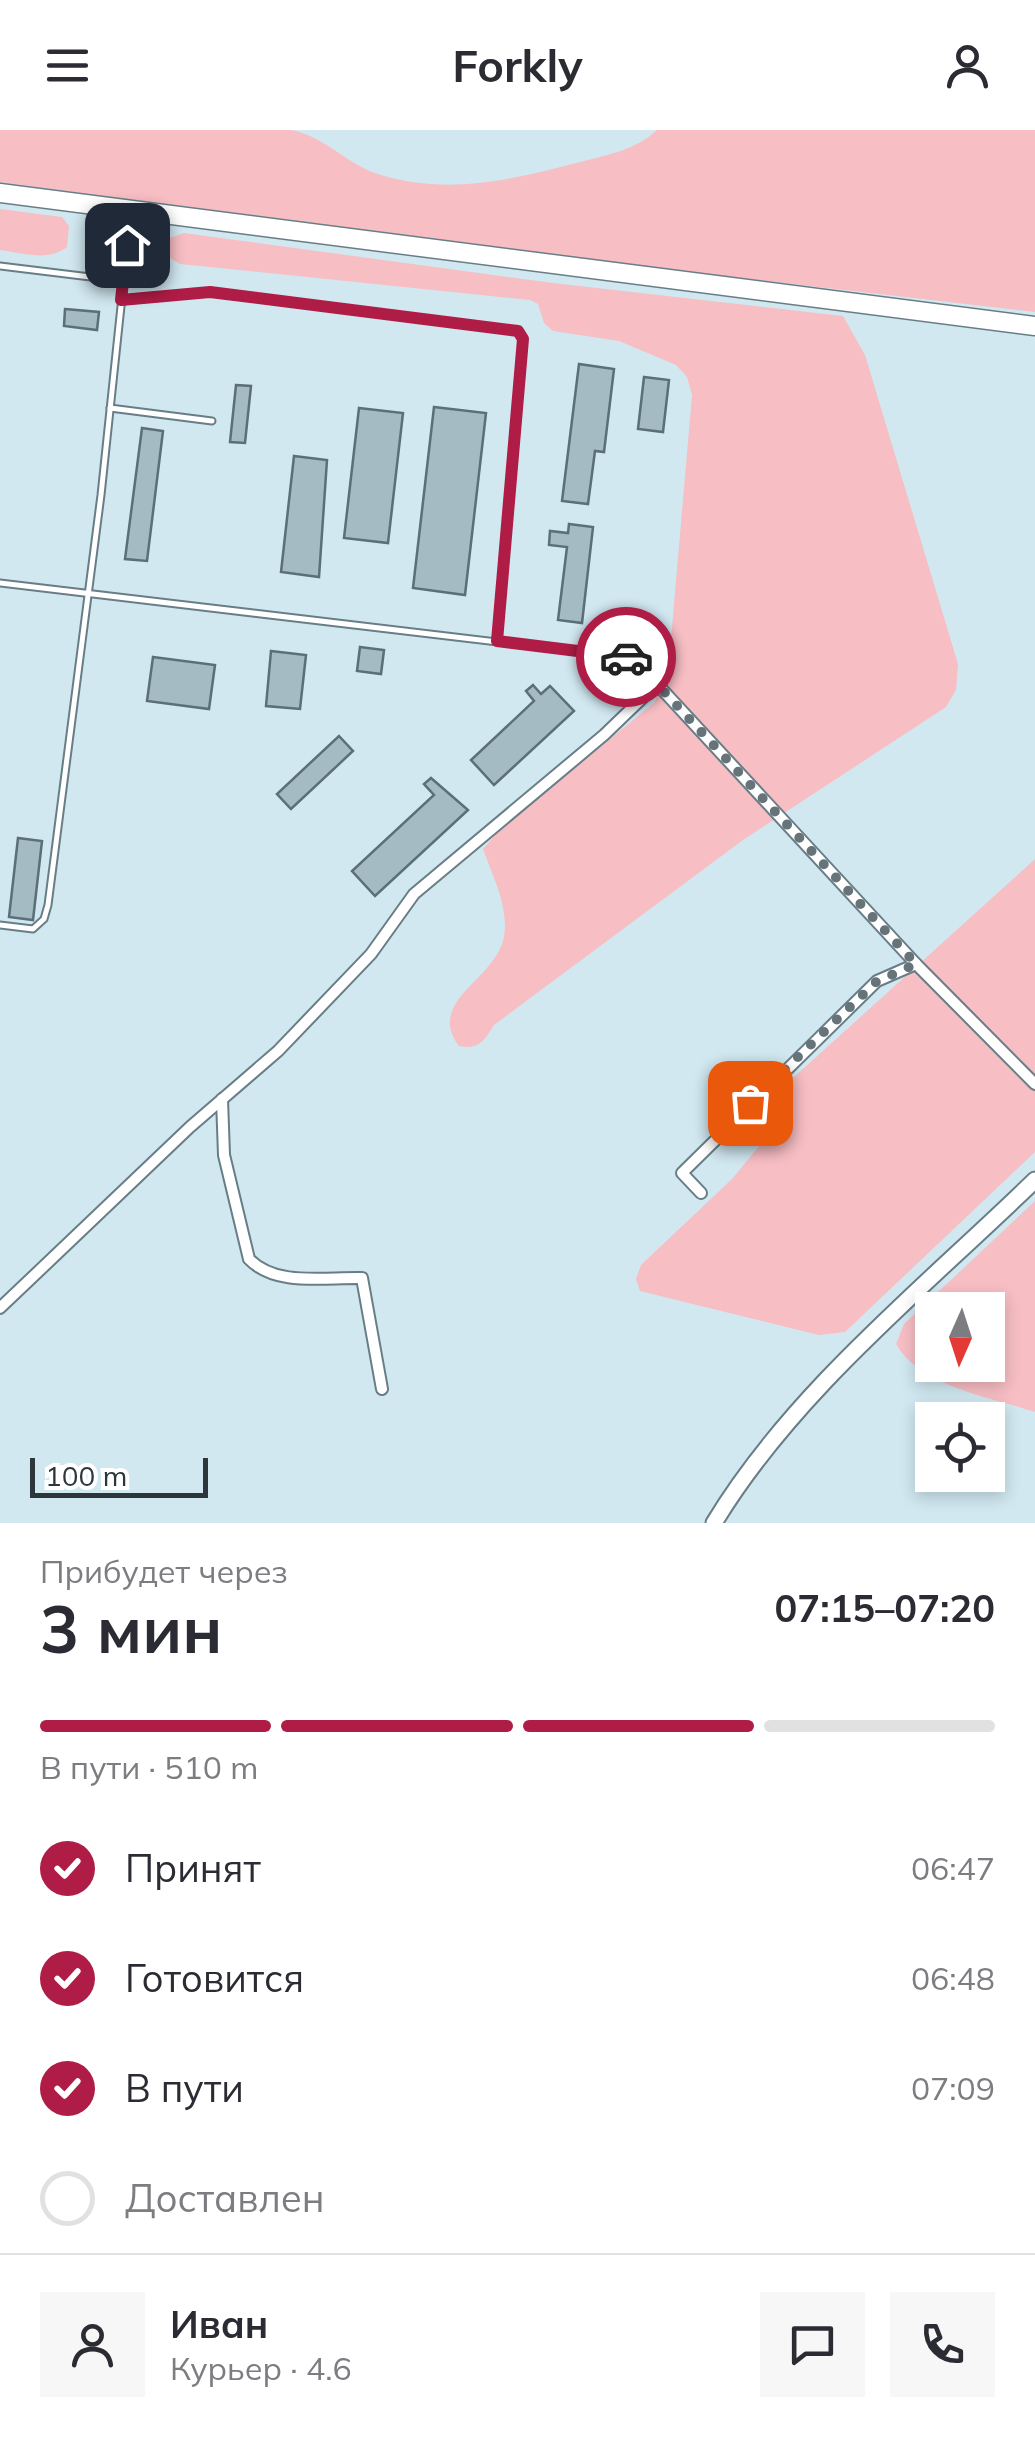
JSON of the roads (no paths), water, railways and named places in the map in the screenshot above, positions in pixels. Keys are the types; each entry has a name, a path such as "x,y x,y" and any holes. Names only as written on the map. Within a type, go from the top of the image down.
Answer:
{"main road":[{"path":"0,193 1035,326"},
{"path":"714,1523 756,1459 804,1404 1035,1180"}],"street":[{"path":"633,658 916,964 1035,1084"},
{"path":"0,1308 278,1051 371,954 414,894 604,735 657,684"},
{"path":"701,1194 682,1173 876,982 916,964"},
{"path":"222,1099 224,1154 249,1259 260,1270 279,1277 362,1278 382,1389"},
{"path":"750,1103 770,1124"}],"lane":[{"path":"0,925 33,929 44,919 48,905 131,209"},
{"path":"0,266 124,281"},
{"path":"121,300 210,292 518,331 523,339 497,641"},
{"path":"110,408 212,420"},
{"path":"0,583 633,658"}]}
